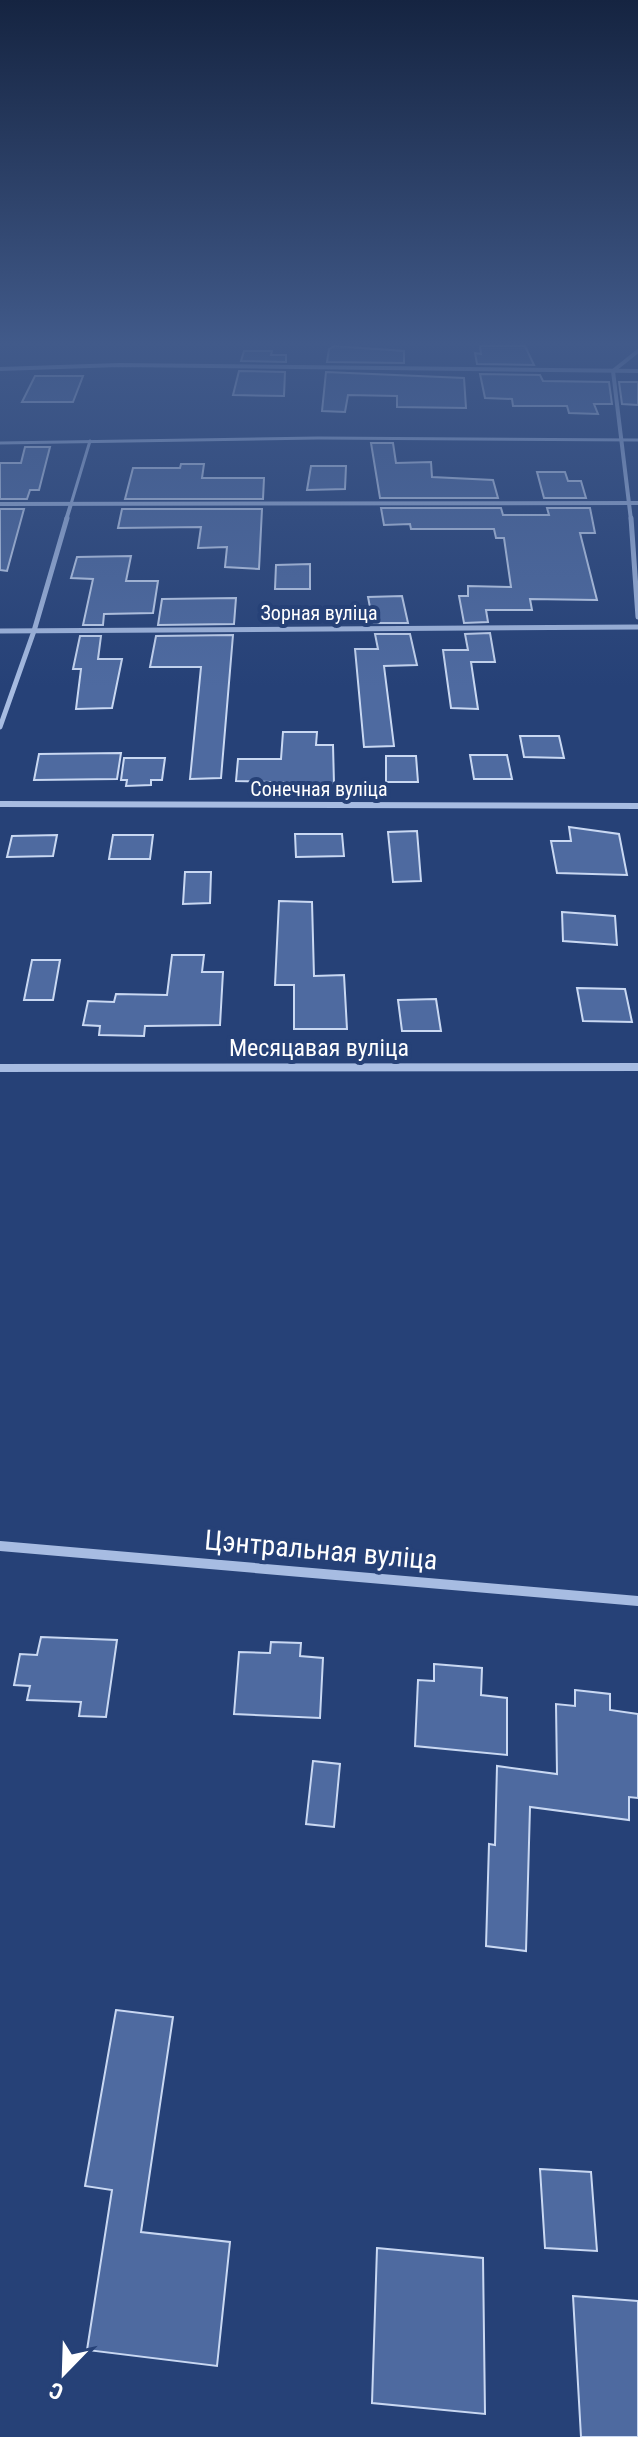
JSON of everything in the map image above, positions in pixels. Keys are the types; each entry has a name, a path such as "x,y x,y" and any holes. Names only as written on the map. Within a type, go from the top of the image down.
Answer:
{"street":[{"path":"625,460 638,617"},
{"path":"0,504 638,503"},
{"path":"0,727 34,631 71,504"},
{"name":"Зорная вуліца","path":"0,631 638,627"},
{"name":"Сонечная вуліца","path":"0,804 638,806"},
{"name":"Месяцавая вуліца","path":"0,1068 638,1067"},
{"name":"Цэнтральная вуліца","path":"0,1546 638,1601"}],"lane":[{"path":"71,504 84,460"}],"building":[{"path":"22,460 47,460 39,490 30,490 27,499 0,499 0,463 21,463"},
{"path":"374,460 431,462 432,477 493,480 498,498 380,498"},
{"path":"181,464 204,464 202,478 264,478 263,499 125,499 133,468 180,468"},
{"path":"311,466 346,466 345,489 307,490"},
{"path":"537,472 565,472 568,481 581,481 586,498 544,498"},
{"path":"381,508 501,508 503,515 549,515 547,508 590,508 595,533 580,533 597,600 530,599 532,610 486,610 488,622 464,623 459,596 468,596 468,586 511,587 504,538 496,538 494,529 411,529 410,524 384,525"},
{"path":"0,509 24,509 7,571 0,570"},
{"path":"122,509 262,509 259,569 225,567 227,547 198,548 201,527 118,528"},
{"path":"131,556 126,581 158,581 153,613 104,614 103,625 83,625 93,579 71,578 77,557"},
{"path":"310,564 310,589 275,589 276,565"},
{"path":"402,596 408,623 373,623 368,597"},
{"path":"236,598 234,624 158,625 162,599"},
{"path":"490,633 495,662 471,662 478,709 451,708 443,650 468,650 465,634"},
{"path":"375,634 410,634 417,665 384,666 394,746 364,747 355,649 378,649"},
{"path":"233,635 221,778 190,779 201,667 150,667 156,636"},
{"path":"80,636 101,636 98,659 122,659 112,708 76,709 81,669 73,669"},
{"path":"283,732 317,732 316,745 333,745 334,784 236,781 238,759 281,759"},
{"path":"520,736 559,736 564,758 524,757"},
{"path":"121,753 117,779 34,780 39,754"},
{"path":"470,755 507,755 512,779 474,779"},
{"path":"386,756 416,756 418,782 386,782"},
{"path":"124,758 165,758 162,780 151,780 151,785 126,786 127,780 121,780"},
{"path":"569,827 619,834 627,875 557,873 551,841 571,841"},
{"path":"417,831 421,881 393,882 388,832"},
{"path":"295,834 342,834 344,856 296,857"},
{"path":"57,835 53,856 7,857 12,836"},
{"path":"113,835 153,835 150,859 109,859"},
{"path":"185,872 211,872 210,903 183,904"},
{"path":"279,901 312,902 314,976 344,975 347,1029 294,1029 294,985 275,985"},
{"path":"562,912 615,916 617,945 563,941"},
{"path":"172,955 204,955 202,972 223,972 220,1025 145,1026 144,1036 99,1035 100,1026 83,1025 88,1001 114,1002 116,994 167,995"},
{"path":"32,960 60,960 53,1000 24,1000"},
{"path":"577,988 625,989 632,1022 583,1021"},
{"path":"436,999 441,1031 402,1031 398,1000"},
{"path":"41,1637 117,1640 106,1717 79,1716 81,1702 27,1700 30,1686 14,1685 20,1654 37,1655"},
{"path":"271,1642 301,1643 300,1656 323,1658 320,1718 234,1714 239,1652 270,1653"},
{"path":"434,1664 482,1668 481,1695 507,1698 507,1755 415,1746 418,1680 434,1681"},
{"path":"575,1690 610,1694 610,1710 638,1714 638,1798 629,1797 629,1820 530,1807 526,1951 486,1946 489,1844 495,1845 497,1766 557,1774 556,1704 575,1706"},
{"path":"313,1761 340,1764 334,1827 306,1824"},
{"path":"116,2010 173,2017 141,2232 230,2242 217,2366 87,2350 112,2190 85,2186"},
{"path":"540,2169 591,2172 597,2251 545,2248"},
{"path":"377,2248 483,2258 485,2414 372,2403"},
{"path":"573,2296 638,2301 638,2437 581,2437"}]}
